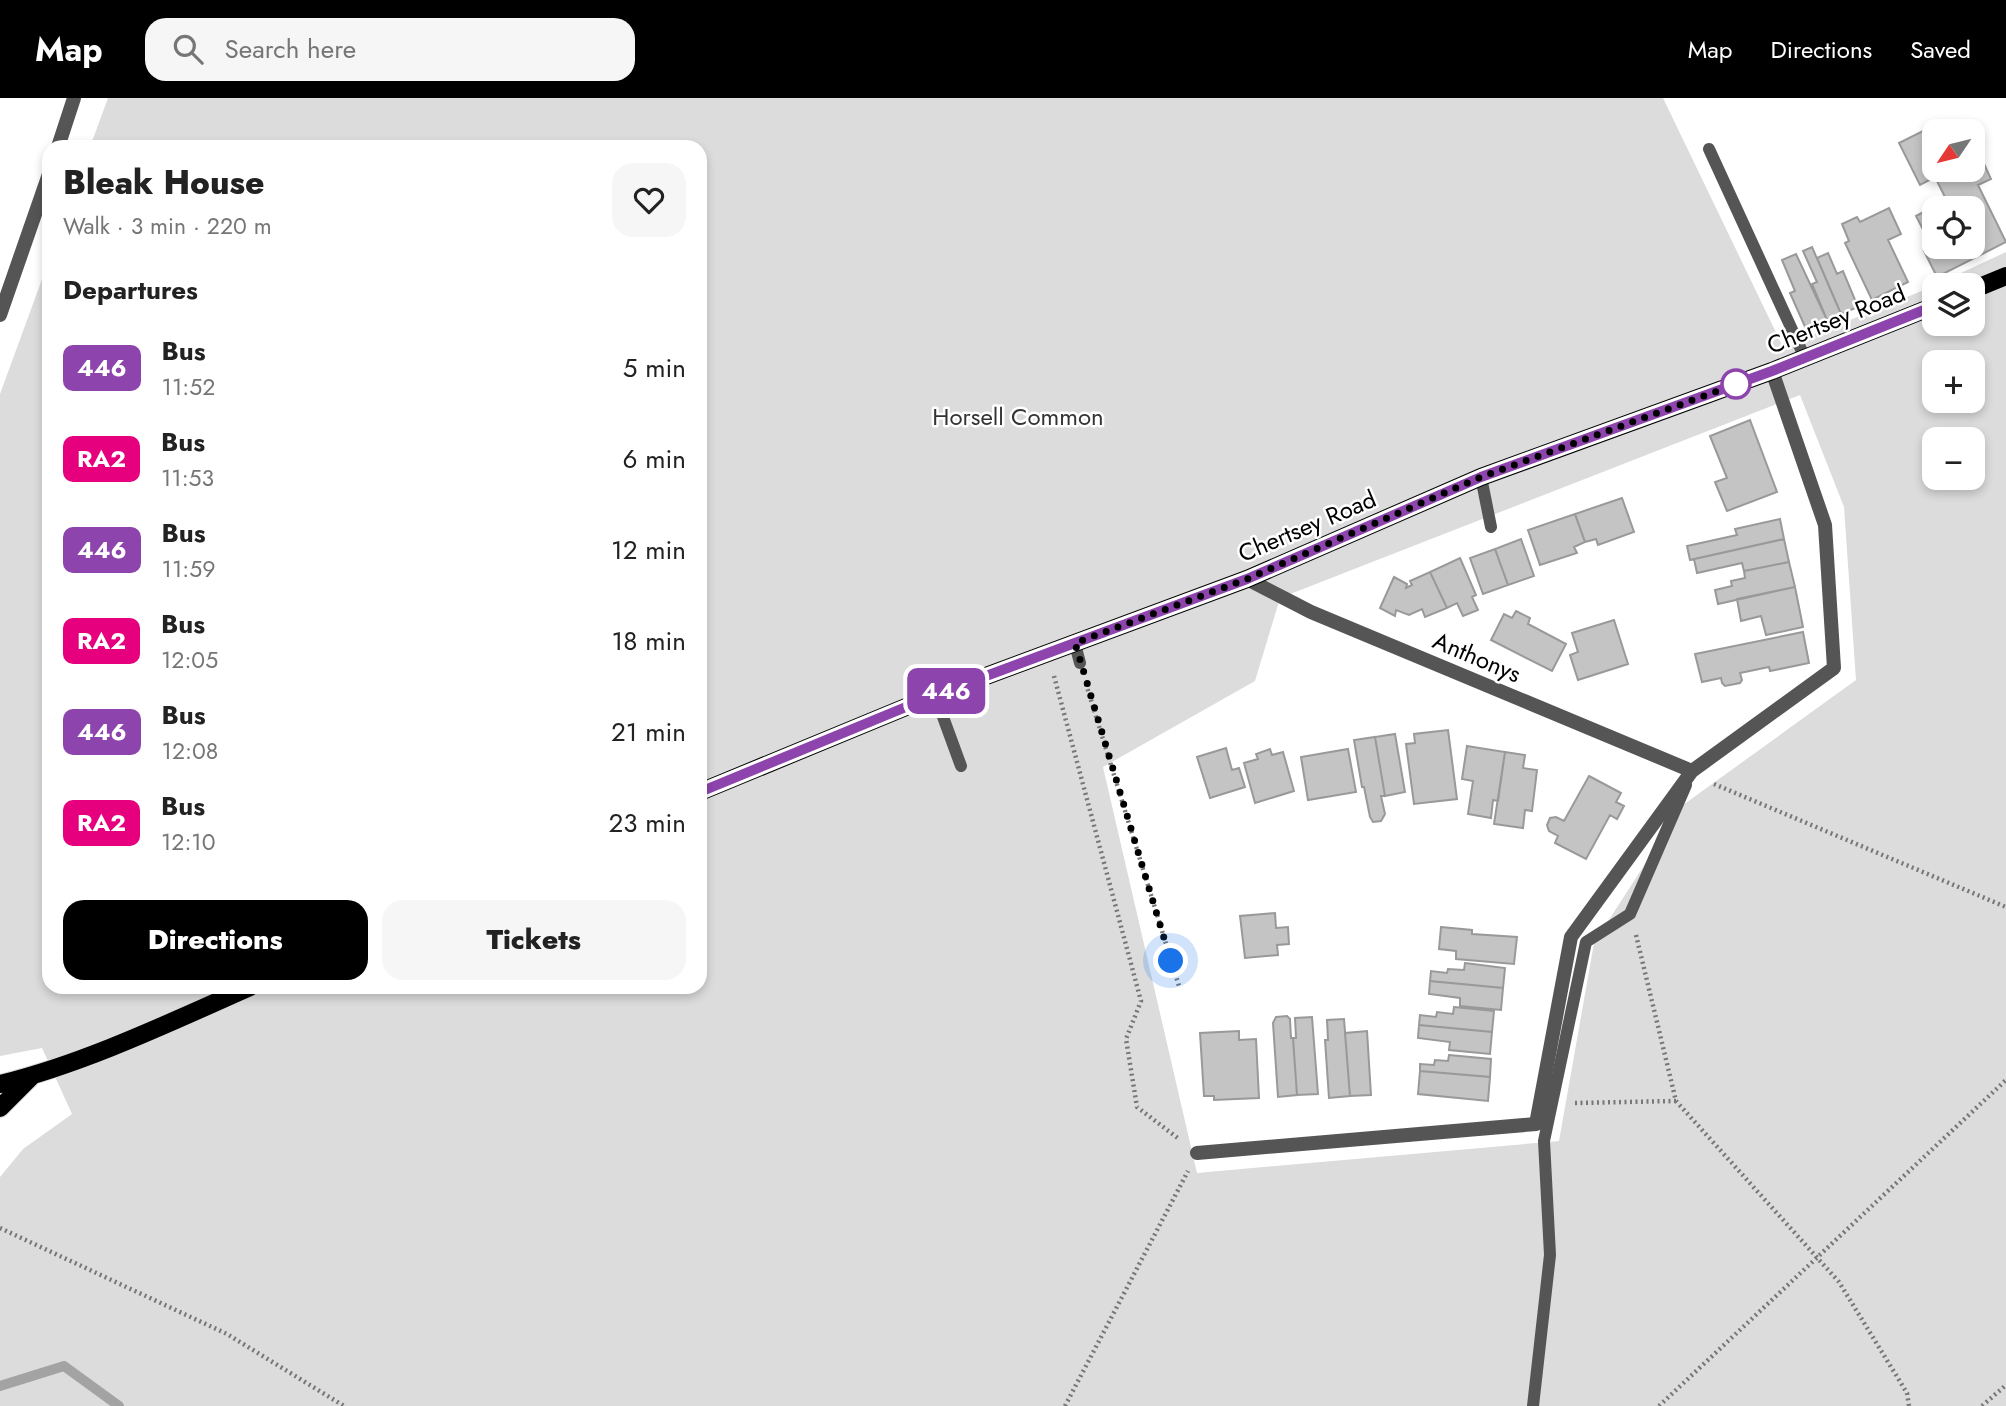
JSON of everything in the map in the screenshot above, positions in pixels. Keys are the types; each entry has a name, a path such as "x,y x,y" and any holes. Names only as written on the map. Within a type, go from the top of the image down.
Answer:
{"main road":[{"path":"1985,285 2006,276"},
{"name":"Chertsey Road","path":"707,789 935,695 1247,579 1481,477 1772,371 1922,311"},
{"path":"0,1084 31,1077 234,994"},
{"path":"0,1108 31,1077"}],"street":[{"path":"60,140 74,98"},
{"path":"0,314 42,194"},
{"path":"1197,1153 1536,1124 1571,937 1692,771 1834,668 1825,525 1772,371"},
{"name":"Anthonys","path":"1247,579 1311,612 1692,771"}],"lane":[{"path":"1709,149 1805,358"},
{"path":"1481,477 1491,527"},
{"path":"1075,643 1080,663"},
{"path":"935,695 961,766"},
{"path":"1533,1406 1550,1255 1544,1141 1586,942 1630,914 1692,771"}],"path":[{"path":"1080,663 1179,986"},
{"path":"1053,672 1142,1000 1126,1040 1137,1107 1197,1153 1065,1406"},
{"path":"1692,771 1713,783 2006,907"},
{"path":"1630,914 1676,1101 1839,1282 1908,1393 1909,1406"},
{"path":"1659,1406 2006,1080"},
{"path":"1552,1103 1676,1101"},
{"path":"0,1228 227,1334 344,1406"},
{"path":"1982,1406 2006,1385"}],"green space":[{"name":"Horsell Common","path":"108,98 1663,98 1783,347 1922,291 1922,336 1985,336 1985,273 1961,273 2006,252 2006,1406 0,1406 0,1177 23,1149 72,1114 42,1048 0,1056 0,394 42,279 42,994 707,994 707,140 93,140","holes":["1800,395 1844,507 1856,680 1683,805 1594,943 1559,1141 1197,1173 1103,767 1255,681 1280,598"]}],"building":[{"path":"1922,132 1922,182 1926,182 1920,185 1899,143"},
{"path":"1985,166 1991,179 1985,182"},
{"path":"1938,182 1984,182 1978,185 1983,196 1944,196"},
{"path":"1985,199 2006,242 1985,253"},
{"path":"1889,208 1901,234 1888,240 1908,282 1872,300 1845,243 1849,241 1842,224 1857,217 1860,222"},
{"path":"1922,213 1922,228 1916,216"},
{"path":"1812,247 1841,314 1827,320 1812,284 1817,282 1803,251"},
{"path":"1828,253 1837,274 1843,271 1858,307 1841,314 1817,258"},
{"path":"1796,254 1827,320 1806,329 1790,293 1795,291 1782,260"},
{"path":"1928,259 1972,259 1945,273 1935,273"},
{"path":"1750,420 1777,492 1727,511 1715,482 1727,478 1710,436"},
{"path":"1622,498 1634,532 1598,545 1596,539 1585,542 1575,514"},
{"path":"1575,514 1585,542 1574,547 1577,553 1540,565 1528,530"},
{"path":"1780,519 1784,539 1690,560 1687,546 1737,535 1735,529"},
{"path":"1521,539 1534,576 1508,585 1495,549"},
{"path":"1784,539 1789,562 1744,571 1742,563 1697,573 1694,559"},
{"path":"1495,549 1508,585 1483,594 1470,558"},
{"path":"1460,558 1476,595 1472,597 1478,610 1463,616 1457,603 1447,608 1430,572"},
{"path":"1789,562 1795,587 1718,604 1715,590 1732,586 1731,581 1745,578 1744,571"},
{"path":"1430,572 1447,608 1425,617 1422,609 1409,615 1396,610 1395,616 1380,608 1394,577 1407,584 1406,588 1412,585 1410,581"},
{"path":"1795,587 1803,627 1766,635 1761,616 1741,621 1737,599"},
{"path":"1516,611 1530,618 1528,624 1566,644 1552,671 1491,640 1504,614 1512,618"},
{"path":"1614,620 1628,664 1578,680 1570,655 1578,652 1572,633"},
{"path":"1803,632 1809,663 1770,671 1769,667 1740,673 1740,683 1725,686 1721,678 1702,682 1695,654"},
{"path":"1448,730 1457,799 1414,804 1406,744 1415,743 1414,734"},
{"path":"1395,734 1405,792 1385,796 1375,737"},
{"path":"1375,737 1385,796 1381,796 1385,814 1381,821 1373,822 1362,787 1354,740"},
{"path":"1467,746 1505,752 1498,801 1493,800 1491,818 1468,814 1473,781 1462,779"},
{"path":"1226,748 1232,770 1239,768 1245,787 1210,798 1197,757"},
{"path":"1270,749 1272,755 1283,752 1294,791 1255,803 1244,763 1258,759 1256,754"},
{"path":"1348,749 1356,792 1308,800 1301,757"},
{"path":"1505,752 1525,755 1523,768 1537,770 1532,811 1525,810 1523,828 1494,824"},
{"path":"1589,776 1621,793 1616,802 1624,806 1617,819 1610,815 1586,859 1555,843 1558,836 1549,831 1547,825 1550,818 1556,817 1564,821"},
{"path":"1275,913 1276,928 1288,927 1289,944 1277,945 1278,955 1245,958 1240,916"},
{"path":"1441,927 1472,930 1472,934 1517,937 1514,964 1456,959 1456,951 1439,949"},
{"path":"1465,963 1505,968 1503,988 1430,981 1431,971 1447,973 1448,969 1464,970"},
{"path":"1430,981 1503,988 1501,1010 1460,1006 1460,998 1429,994"},
{"path":"1454,1007 1494,1011 1492,1032 1419,1025 1420,1015 1436,1017 1437,1012 1453,1014"},
{"path":"1287,1016 1290,1019 1293,1038 1297,1095 1278,1097 1273,1023 1276,1017"},
{"path":"1312,1017 1318,1094 1297,1095 1293,1038 1296,1038 1295,1018"},
{"path":"1344,1019 1350,1096 1329,1098 1325,1040 1328,1040 1327,1020"},
{"path":"1419,1025 1492,1032 1490,1054 1449,1050 1450,1042 1418,1038"},
{"path":"1239,1031 1239,1040 1256,1039 1259,1098 1214,1100 1214,1096 1204,1096 1200,1033"},
{"path":"1367,1031 1371,1095 1350,1096 1345,1033"},
{"path":"1449,1055 1491,1059 1490,1077 1420,1071 1420,1064 1434,1065 1435,1060 1448,1061"},
{"path":"1420,1071 1490,1077 1488,1101 1418,1094"}],"waterway":[{"path":"0,1386 64,1366 119,1406"}],"bus line":[{"name":"446","path":"707,789 935,695 1247,579 1481,477 1772,371 1922,311"}],"route":[{"path":"1171,961 1075,643 1247,579 1481,477 1748,380 1736,384"}]}
